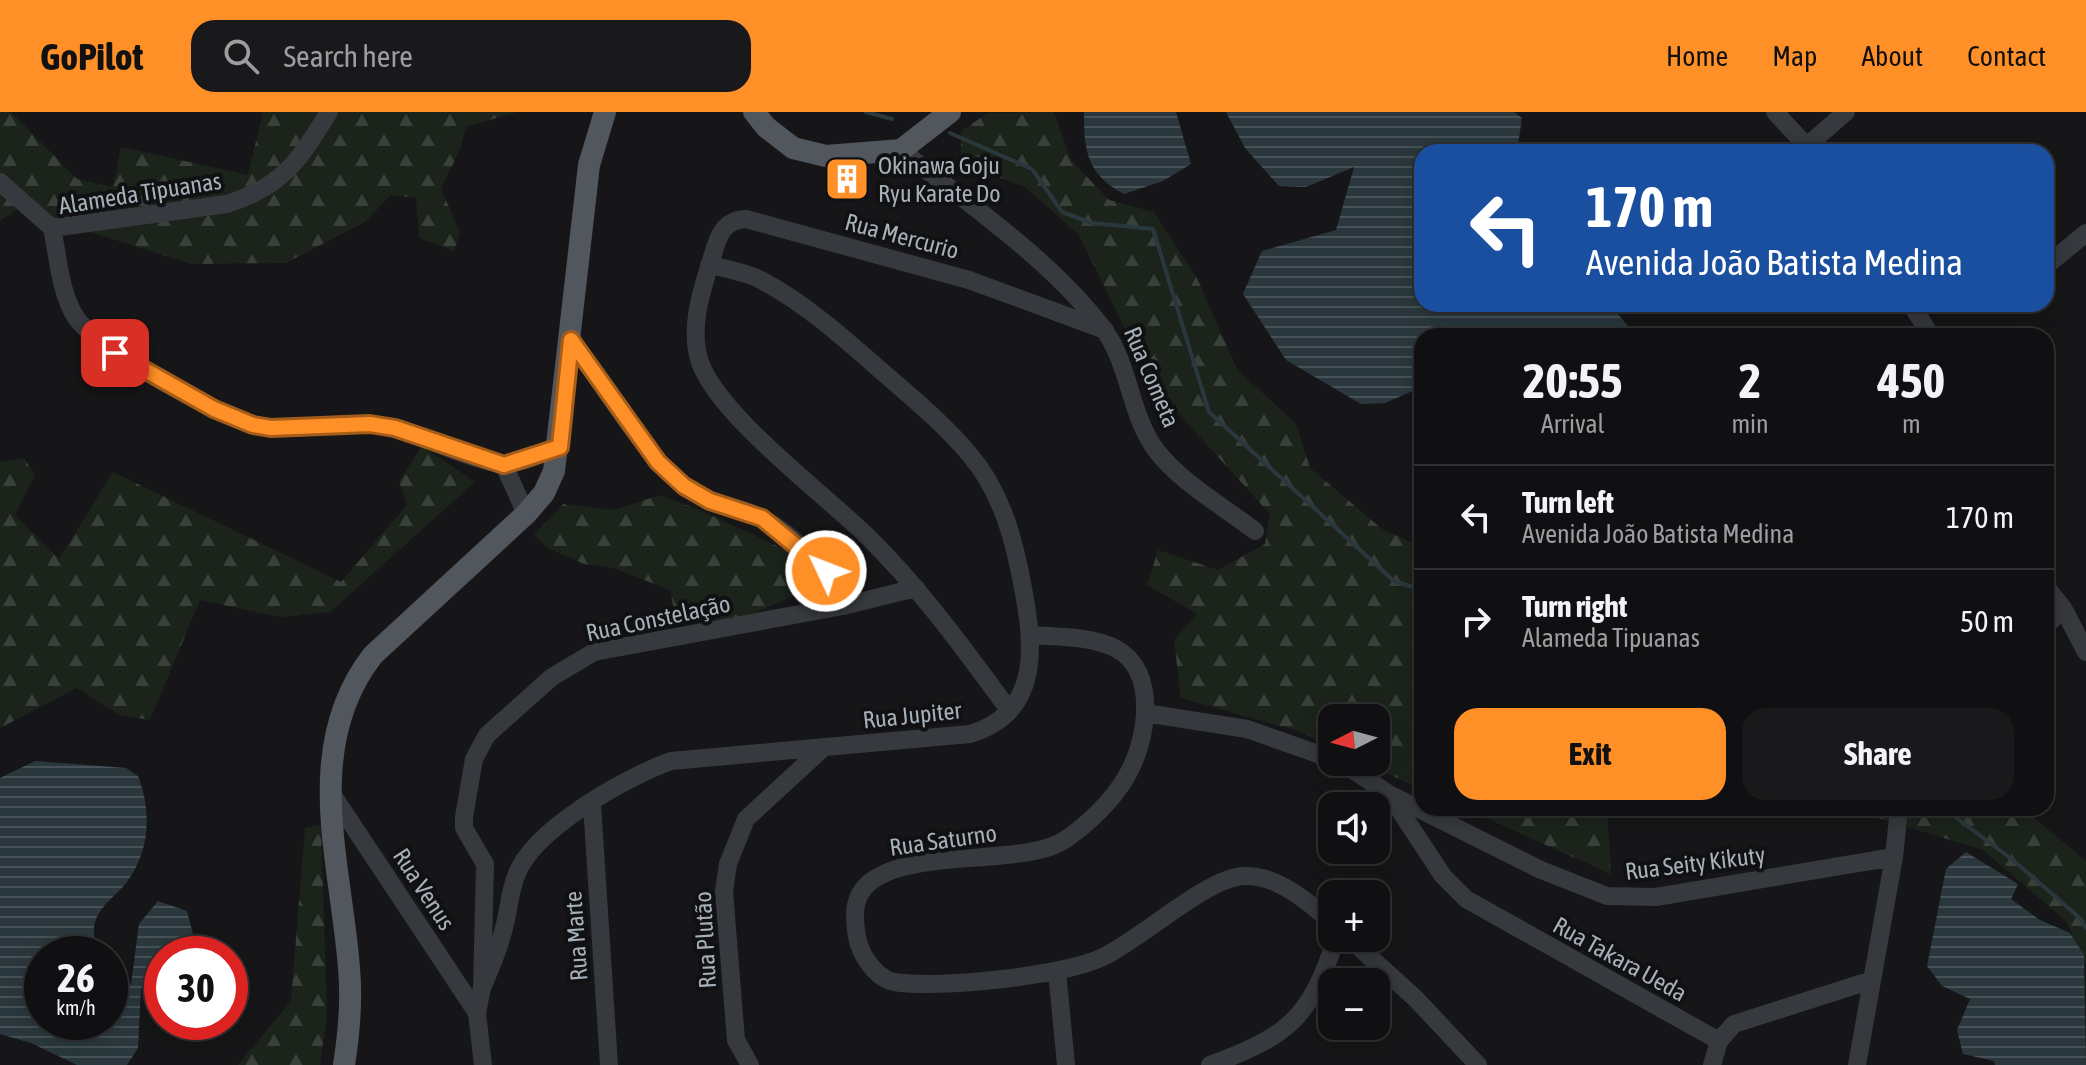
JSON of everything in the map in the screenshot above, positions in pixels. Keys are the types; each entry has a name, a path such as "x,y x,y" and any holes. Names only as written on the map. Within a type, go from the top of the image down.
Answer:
{"main road":[{"path":"344,1065 350,1010 349,967 330,819 330,791 339,719 352,682 373,655 526,514 544,493 560,447 589,165 605,112"},
{"path":"587,201 619,112"},
{"path":"754,112 779,139 811,154 870,155 901,150 940,116"}],"street":[{"name":"Alameda Tipuanas","path":"329,112 298,162 278,182 252,196 227,204 52,228 67,298 82,326 115,353 235,420 271,428 370,424 395,428 504,465"},
{"path":"1775,112 1805,144"},
{"path":"1815,144 1846,112"},
{"path":"934,177 925,154 925,140 940,116"},
{"name":"Rua Cometa","path":"901,150 1051,271 1105,330 1118,353 1155,449 1255,531"},
{"path":"0,182 52,228"},
{"name":"Rua Mercurio","path":"709,265 720,232 727,224 746,219 969,280 1105,330"},
{"path":"2054,259 2086,233"},
{"path":"709,265 696,318 695,340 700,363 715,389 738,416 868,537 938,612 1009,710"},
{"name":"Rua Jupiter","path":"482,988 497,952 516,875 525,856 541,840 632,778 671,761 970,734 989,727 1009,710 1023,690 1029,672 1032,635 1009,524 993,489 970,455 930,413 830,327 759,279 709,265"},
{"path":"571,340 658,462 696,494 762,518 779,530 826,571 843,606"},
{"path":"526,514 504,465 560,447"},
{"name":"Rua Constelação","path":"483,1065 477,1013 482,988 485,864 464,828 464,817 474,759 487,735 552,677 594,652 843,606 916,588"},
{"path":"2054,597 2086,652"},
{"path":"2054,618 2063,608"},
{"name":"Rua Saturno","path":"1032,635 1069,638 1115,648 1130,659 1140,675 1145,713 1138,748 1126,778 1091,819 1053,849 888,870 868,882 858,899 856,934 861,950 873,969 892,982 972,980 1057,971 1091,962 1137,940 1209,889 1238,877 1268,880 1318,912"},
{"path":"1145,713 1247,729 1318,754"},
{"name":"Rua Plutão","path":"750,1065 736,1040 724,891 728,864 746,819 822,749"},
{"name":"Rua Seity Kikuty","path":"1362,776 1386,792"},
{"name":"Rua Venus","path":"330,791 477,1013"},
{"name":"Rua Seity Kikuty","path":"1390,794 1414,806"},
{"name":"Rua Takara Ueda","path":"1390,796 1443,876 1466,899 1719,1041"},
{"name":"Rua Marte","path":"592,804 609,1065"},
{"name":"Rua Seity Kikuty","path":"1433,816 1541,870 1607,896 1631,899 1894,857"},
{"path":"1857,1065 1899,816"},
{"path":"1210,1065 1261,1046 1294,1020 1316,992 1331,952"},
{"path":"1364,952 1416,999 1478,1065"},
{"path":"1057,971 1066,1065"},
{"path":"1712,1065 1719,1041 1730,1028 1872,980"}],"green space":[{"path":"0,112 11,112 77,179 113,187 121,147 248,175 263,112 517,112 466,127 460,150 441,188 460,233 454,251 419,238 416,198 391,195 365,222 286,263 191,264 18,209 0,221"},
{"path":"1054,112 1071,160 1109,200 1154,212 1197,278 1237,369 1296,424 1310,468 1382,529 1414,543 1414,786 1390,775 1390,704 1318,704 1318,740 1299,731 1181,698 1174,640 1197,614 1147,585 1158,550 1218,570 1265,544 1270,514 1152,384 1079,235 1025,187 961,163 961,131 988,113"},
{"path":"422,446 475,482 330,612 280,617 200,600 150,720 119,715 77,688 0,728 0,462 24,458 35,475 15,515 59,559 113,472 341,582 407,505 399,481"},
{"path":"660,495 797,555 813,587 745,617 677,623 670,590 613,568 584,564 548,548 534,535 563,504 614,510"},
{"path":"1481,816 1607,816 1611,874"},
{"path":"1871,816 2032,816 2086,861 2086,965 2066,921 1983,850"},
{"path":"321,825 327,1015 320,1065 238,1065 291,1001 305,828"}],"shaded area":[{"path":"1084,112 1176,112 1191,164 1163,181 1124,194 1102,178 1090,160"},
{"path":"1226,112 1514,112 1522,118 1518,144 1414,144 1414,312 1616,312 1629,328 1414,328 1414,390 1385,403 1361,404 1286,360 1243,294 1262,251 1336,230 1354,167 1306,187 1279,186 1245,148"},
{"path":"35,761 126,768 138,776 147,818 144,845 134,871 98,915 94,936 24,936 24,1040 128,1040 128,982 131,984 139,924 158,901 187,911 193,936 144,936 144,987 141,989 138,1048 127,1065 77,1065 31,1043 0,1034 0,778"},
{"path":"1966,852 2018,884 2011,899 2040,920 2070,933 2084,955 2086,1065 1995,1065 1994,1061 1963,1054 1957,1030 1970,999 1942,986 1927,966 1946,869"}],"waterway":[{"path":"866,112 892,119"},
{"path":"950,133 1032,169 1062,212 1092,223 1153,229 1209,412 1394,581 1414,587"},
{"path":"1954,816 2013,860 2081,919 2086,928"}],"place":[{"name":"Okinawa Goju Ryu Karate Do","path":"847,179"}],"route":[{"path":"115,353 235,420 271,428 370,424 395,428 504,465 560,447 571,340 658,462 684,486 710,501 762,518 826,571"}]}
